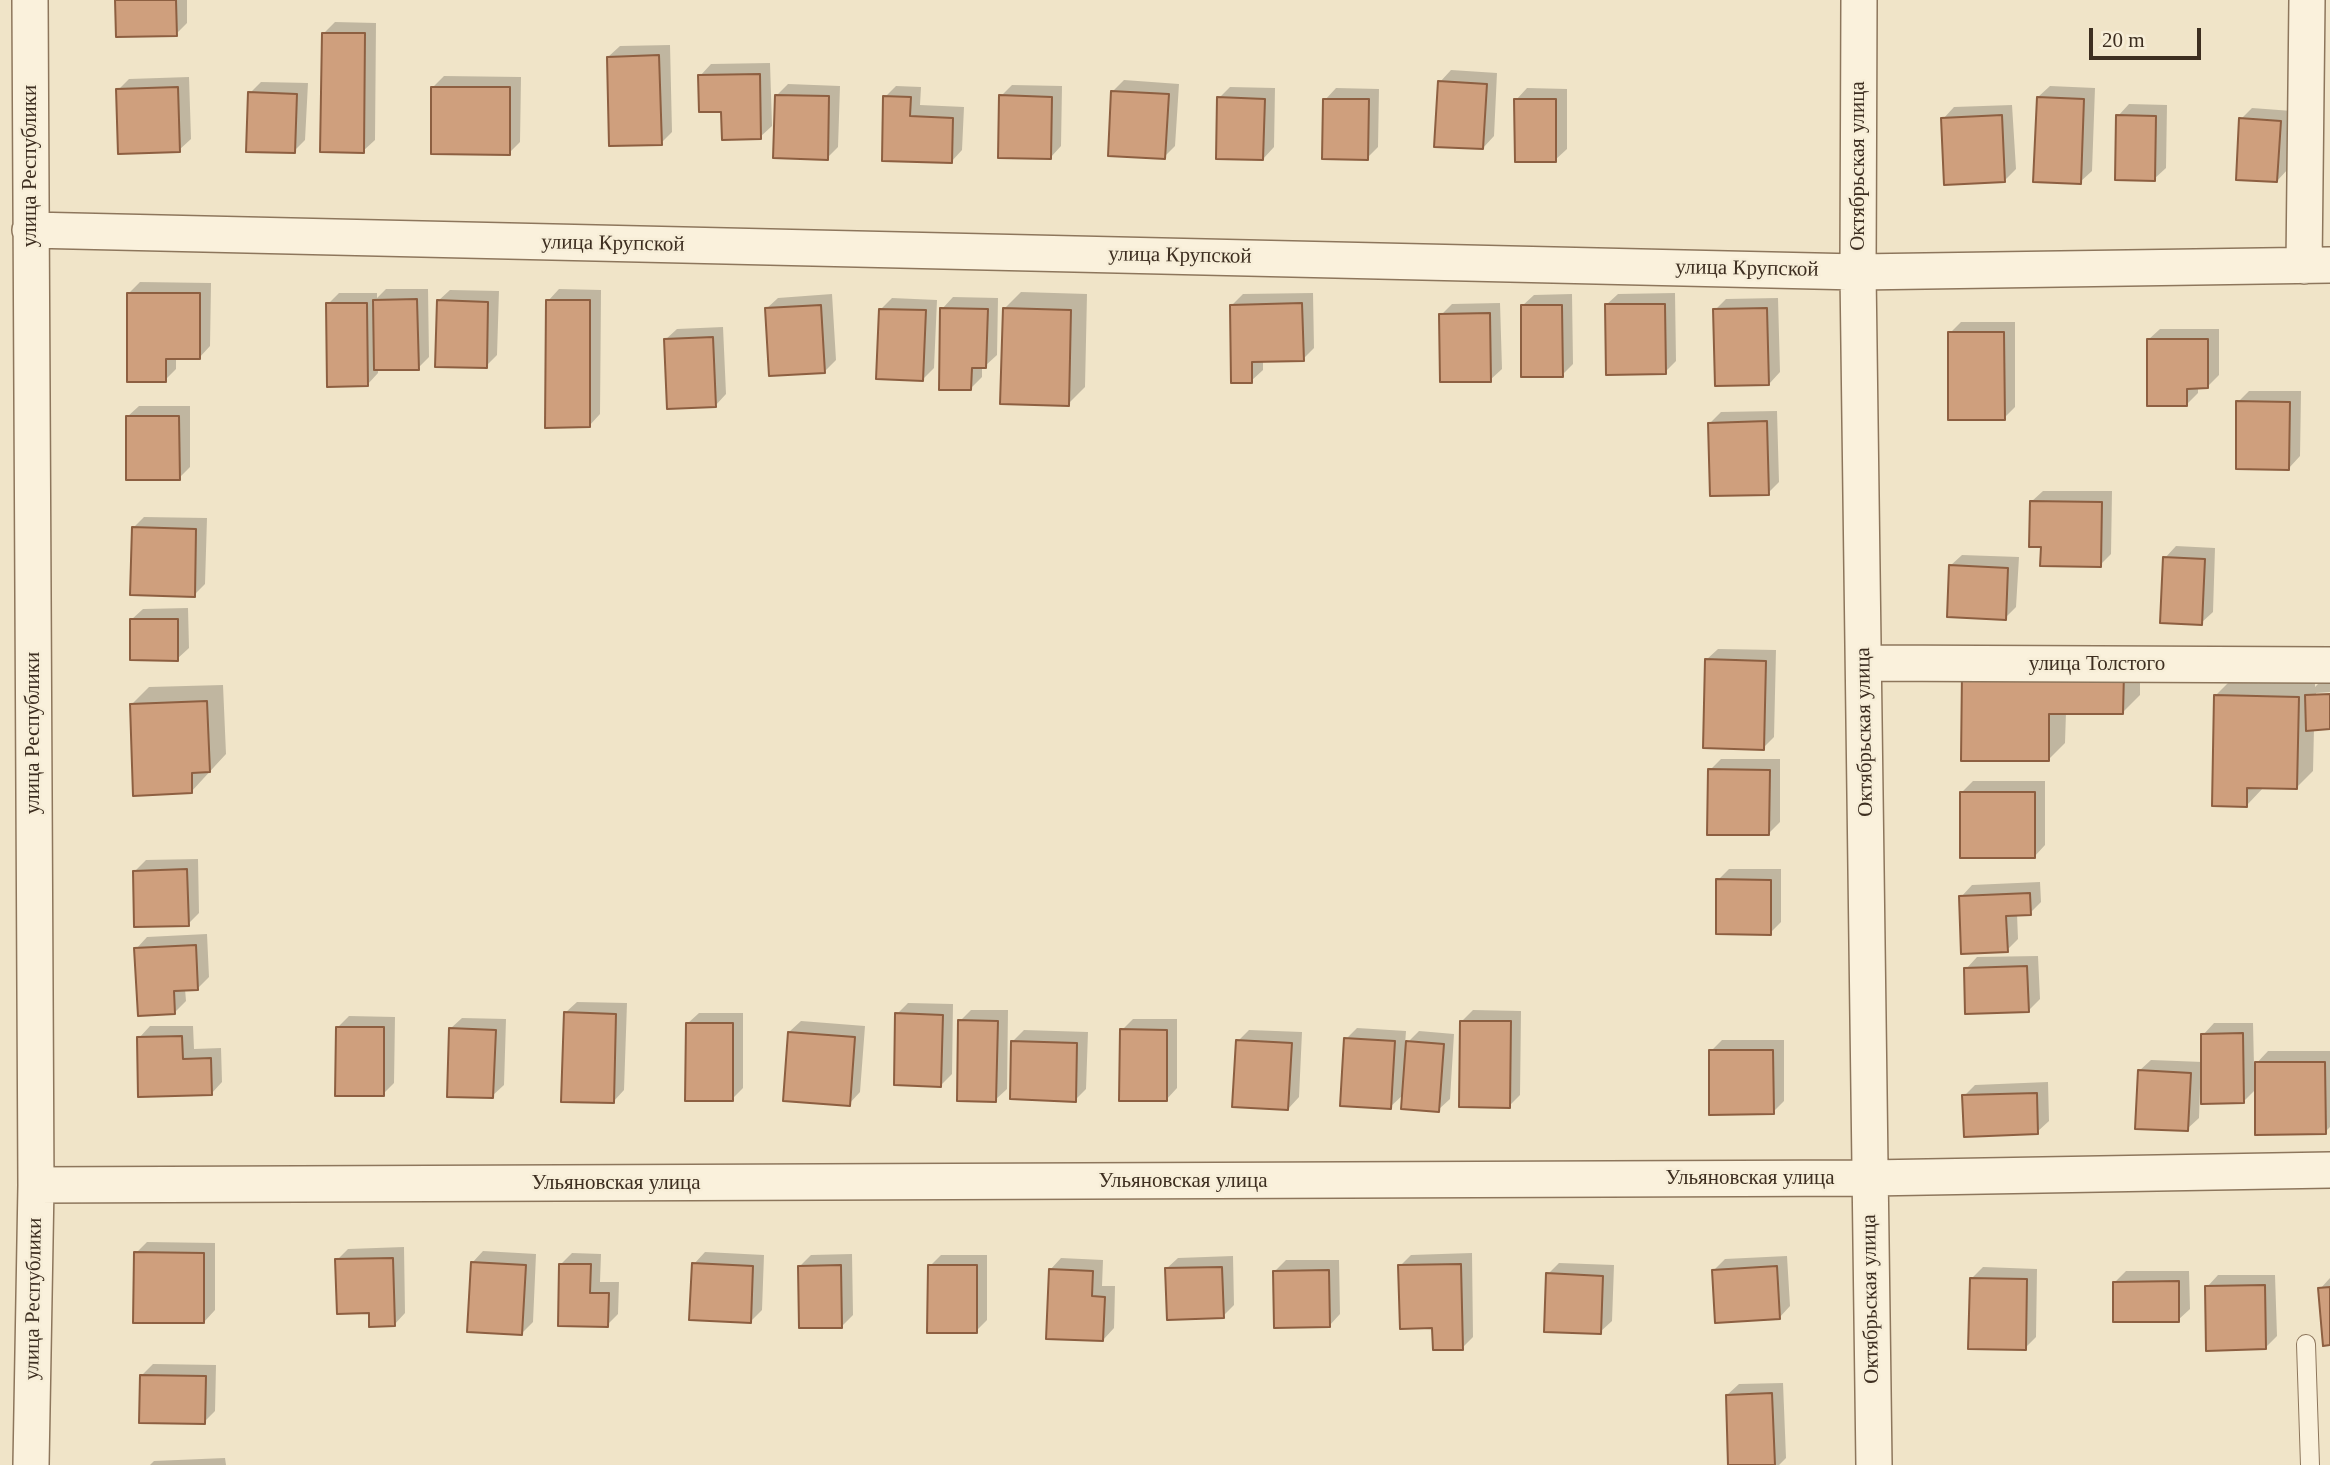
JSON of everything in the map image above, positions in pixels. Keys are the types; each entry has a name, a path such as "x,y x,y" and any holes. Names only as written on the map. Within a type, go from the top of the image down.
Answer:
{"street":[{"name":"улица Республики","path":"30,0 36,1185 31,1465"},
{"name":"Октябрьская улица","path":"1859,0 1857,272 1874,1465"},
{"path":"2307,0 2317,266"},
{"name":"улица Крупской","path":"30,230 1857,272 2317,266"},
{"name":"улица Толстого","path":"1864,663 2330,665"},
{"name":"Ульяновская улица","path":"36,1185 1870,1178 2330,1170"}],"lane":[{"path":"2306,1344 2310,1465"}],"building":[{"path":"115,0 176,0 177,36 116,37"},
{"path":"322,33 365,33 364,153 320,152"},
{"path":"659,55 662,145 609,146 607,57"},
{"path":"760,74 761,139 722,140 721,112 699,112 698,75"},
{"path":"1438,81 1487,84 1483,149 1434,147"},
{"path":"178,87 180,152 118,154 116,89"},
{"path":"431,87 510,87 510,155 431,154"},
{"path":"1111,91 1169,94 1165,159 1108,156"},
{"path":"248,92 297,94 295,153 246,152"},
{"path":"775,95 829,96 828,160 773,158"},
{"path":"999,95 1052,97 1051,159 998,158"},
{"path":"883,96 911,97 910,116 953,118 952,163 882,161"},
{"path":"1217,97 1265,99 1263,160 1216,159"},
{"path":"2037,97 2084,99 2081,184 2033,182"},
{"path":"1323,99 1369,99 1368,160 1322,159"},
{"path":"1514,99 1556,99 1556,162 1515,162"},
{"path":"2002,115 2005,182 1944,185 1941,118"},
{"path":"2116,115 2156,116 2155,181 2115,180"},
{"path":"2239,118 2281,121 2277,182 2236,180"},
{"path":"127,293 200,293 200,359 166,359 166,382 127,382"},
{"path":"417,299 419,370 374,370 373,300"},
{"path":"437,300 488,302 487,368 435,367"},
{"path":"546,300 590,300 590,427 545,428"},
{"path":"326,303 367,303 368,386 327,387"},
{"path":"1302,303 1304,361 1252,362 1252,383 1231,383 1230,305"},
{"path":"1605,304 1665,304 1666,374 1606,375"},
{"path":"821,305 825,373 769,376 765,308"},
{"path":"1521,305 1562,305 1563,377 1521,377"},
{"path":"940,308 988,309 986,368 972,368 971,390 939,390"},
{"path":"1003,308 1071,310 1069,406 1000,404"},
{"path":"1767,308 1769,385 1715,386 1713,309"},
{"path":"879,309 926,310 923,381 876,379"},
{"path":"1490,313 1491,382 1440,382 1439,314"},
{"path":"1948,332 2004,332 2005,420 1948,420"},
{"path":"713,337 716,407 667,409 664,339"},
{"path":"2147,339 2208,339 2208,388 2187,389 2187,406 2147,406"},
{"path":"2236,401 2290,402 2289,470 2236,469"},
{"path":"126,416 179,416 180,480 126,480"},
{"path":"1767,421 1769,495 1710,496 1708,423"},
{"path":"2030,501 2102,502 2101,567 2040,566 2041,547 2029,547"},
{"path":"132,527 196,529 195,597 130,595"},
{"path":"2163,557 2205,559 2202,625 2160,623"},
{"path":"1949,565 2008,568 2006,620 1947,617"},
{"path":"130,619 178,619 178,661 130,660"},
{"path":"1705,659 1766,661 1764,750 1703,748"},
{"path":"1962,672 2124,673 2123,714 2049,714 2049,761 1961,761"},
{"path":"2330,694 2330,729 2306,731 2305,695"},
{"path":"2214,695 2299,697 2297,789 2247,788 2247,807 2212,806"},
{"path":"207,701 210,772 192,773 192,793 133,796 130,704"},
{"path":"1708,769 1770,770 1769,835 1707,835"},
{"path":"1960,792 2035,792 2035,858 1960,858"},
{"path":"187,869 189,926 134,927 133,871"},
{"path":"1716,879 1771,880 1771,935 1716,934"},
{"path":"2030,893 2031,915 2006,916 2008,952 1961,954 1959,896"},
{"path":"196,945 198,990 174,991 175,1014 138,1016 134,948"},
{"path":"2027,966 2029,1012 1965,1014 1964,968"},
{"path":"564,1012 616,1014 614,1103 561,1102"},
{"path":"895,1013 943,1015 941,1087 894,1085"},
{"path":"958,1020 998,1021 996,1102 957,1101"},
{"path":"1460,1021 1511,1021 1510,1108 1459,1107"},
{"path":"686,1023 733,1023 733,1101 685,1101"},
{"path":"336,1027 384,1027 384,1096 335,1096"},
{"path":"449,1028 496,1030 493,1098 447,1097"},
{"path":"1120,1029 1167,1030 1167,1101 1119,1101"},
{"path":"788,1032 855,1037 850,1106 783,1101"},
{"path":"2243,1033 2244,1103 2201,1104 2201,1034"},
{"path":"182,1036 183,1059 211,1058 212,1095 138,1097 137,1037"},
{"path":"1344,1038 1395,1041 1391,1109 1340,1106"},
{"path":"1236,1040 1292,1043 1288,1110 1232,1107"},
{"path":"1011,1041 1077,1043 1076,1102 1010,1099"},
{"path":"1406,1041 1444,1044 1439,1112 1401,1109"},
{"path":"1709,1050 1773,1050 1774,1114 1709,1115"},
{"path":"2255,1062 2325,1062 2326,1134 2255,1135"},
{"path":"2138,1070 2191,1073 2188,1131 2135,1129"},
{"path":"2037,1093 2038,1134 1964,1137 1962,1095"},
{"path":"134,1252 204,1253 204,1323 133,1323"},
{"path":"393,1258 395,1326 369,1327 369,1313 337,1314 335,1259"},
{"path":"471,1262 526,1265 522,1335 467,1332"},
{"path":"692,1263 753,1266 751,1323 689,1320"},
{"path":"559,1264 591,1264 590,1293 609,1293 608,1327 558,1326"},
{"path":"1461,1264 1463,1350 1433,1350 1432,1328 1400,1329 1398,1265"},
{"path":"841,1265 842,1328 799,1328 798,1266"},
{"path":"928,1265 977,1265 977,1333 927,1333"},
{"path":"1777,1266 1780,1319 1715,1323 1712,1270"},
{"path":"1222,1267 1224,1318 1167,1320 1165,1268"},
{"path":"1049,1269 1093,1271 1092,1296 1105,1297 1103,1341 1046,1339"},
{"path":"1329,1270 1330,1327 1274,1328 1273,1271"},
{"path":"1546,1273 1603,1276 1601,1334 1544,1332"},
{"path":"1970,1278 2027,1279 2026,1350 1968,1349"},
{"path":"2179,1281 2179,1322 2113,1322 2113,1282"},
{"path":"2265,1285 2266,1349 2206,1351 2205,1286"},
{"path":"2330,1287 2330,1345 2323,1346 2318,1288"},
{"path":"140,1375 206,1376 205,1424 139,1423"},
{"path":"1772,1393 1775,1465 1728,1465 1726,1395"}]}
